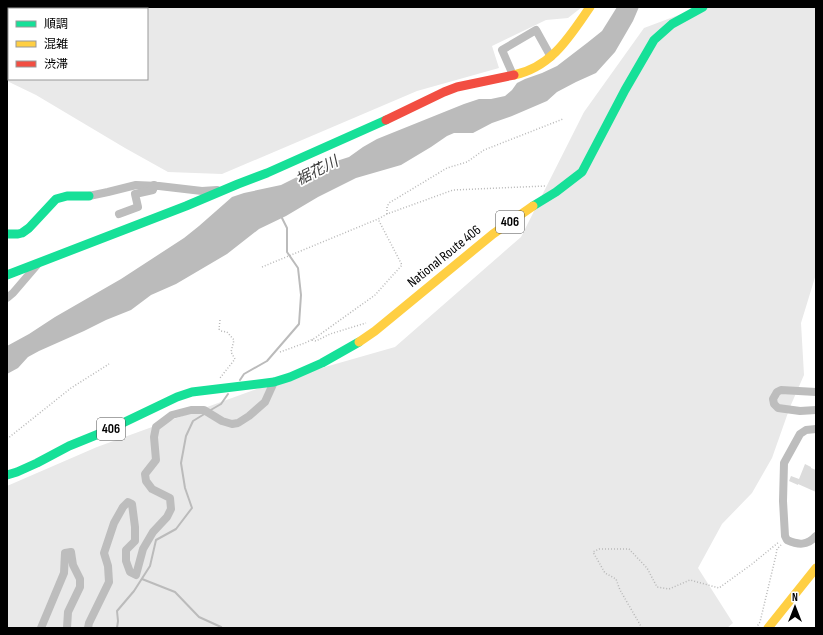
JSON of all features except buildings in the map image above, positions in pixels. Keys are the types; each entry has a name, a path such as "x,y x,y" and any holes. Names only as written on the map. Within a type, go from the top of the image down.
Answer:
{"main road":[{"path":"7,275 197,202 292,162 444,92 457,87 513,75 536,67 551,57 570,36 590,7"},
{"name":"National Route 406","path":"7,475 17,472 69,446 106,431 177,397 192,392 263,384 290,378 322,363 375,331 493,234 526,210 556,192 582,172 625,90 654,40 672,24 703,7"},
{"path":"7,234 22,233 29,228 56,199 67,196 89,196"},
{"path":"768,628 816,568"}],"street":[{"path":"513,75 502,50 536,30 551,57"},
{"path":"89,196 136,185 154,185 202,191 227,189"},
{"path":"119,214 138,207 135,194 153,190 154,185"},
{"path":"7,298 39,263"},
{"path":"88,628 109,582 108,566 104,553 114,523 123,507 128,502 132,504 135,541 126,550 126,561 130,572 136,575 143,549 153,532 167,517 171,509 170,498 152,489 146,481 145,474 156,460 154,437 156,427 172,415 191,410 204,410 222,421 232,424 238,423 249,416 265,402 274,382"},
{"path":"816,392 781,390 777,392 773,399 774,404 778,408 800,411 816,410"},
{"path":"816,429 806,430 800,434 784,463 785,536 787,540 795,544 808,543 816,536"},
{"path":"41,628 64,573 65,553 71,552 73,565 80,579 80,586 68,612 67,628"}],"path":[{"path":"387,214 387,207 390,203 446,168 467,162 484,150 563,119"},
{"path":"262,267 387,214 454,190 551,186"},
{"path":"280,352 312,340 375,295 402,265 378,219"},
{"path":"219,380 235,358 231,352 234,340 226,332 219,329 220,320"},
{"path":"312,340 316,341 330,334 368,322"},
{"path":"7,439 71,388 109,364"},
{"path":"642,628 620,590 616,579 605,574 593,552 599,549 629,549 647,568 657,587 669,589 690,580 719,588 752,564 778,542 787,540"},
{"path":"756,628 760,622 777,549 787,540"}],"shaded area":[{"path":"7,7 582,7 568,18 546,20 492,46 499,68 417,91 222,174 168,172 36,95 7,81"},
{"path":"700,7 816,7 816,274 801,323 804,375 790,407 772,458 752,493 722,524 698,568 733,623 727,628 7,628 7,486 97,447 290,377 395,347 521,237 584,112 644,28"}],"water":[{"name":"裾花川","path":"617,7 639,7 633,21 615,52 596,73 557,92 547,101 492,123 473,133 454,133 401,165 356,178 318,197 286,216 259,229 227,254 176,284 151,295 131,310 39,351 28,357 18,368 7,374 7,346 121,279 184,238 232,197 281,185 321,166 349,157 377,139 464,104 479,99 491,99 505,96 517,83 557,66 587,43 602,31"}],"waterway":[{"path":"240,380 244,374 267,361 299,324 301,295 298,268 287,252 287,228 281,216"},
{"path":"209,411 221,404 228,394"},
{"path":"117,628 117,611 134,591 150,566 156,540 176,529 192,508 185,488 181,463 186,436 193,421 206,413"},
{"path":"142,579 175,592 199,617 222,628"}],"traffic: fast":[{"path":"533,206 556,192 582,172 625,90 654,40 672,24 703,7"},
{"path":"7,275 267,173 386,120"},
{"path":"7,234 22,233 29,228 56,199 67,196 89,196"},
{"path":"7,475 37,463 69,446 106,431 177,397 192,392 274,382 290,377 322,363 359,342"}],"traffic: slow":[{"path":"514,75 527,71 549,58 559,49 590,7"},
{"path":"359,342 375,331 493,234 533,206"},
{"path":"768,628 816,568"}],"traffic: jam":[{"path":"386,120 457,87 514,75"}]}
